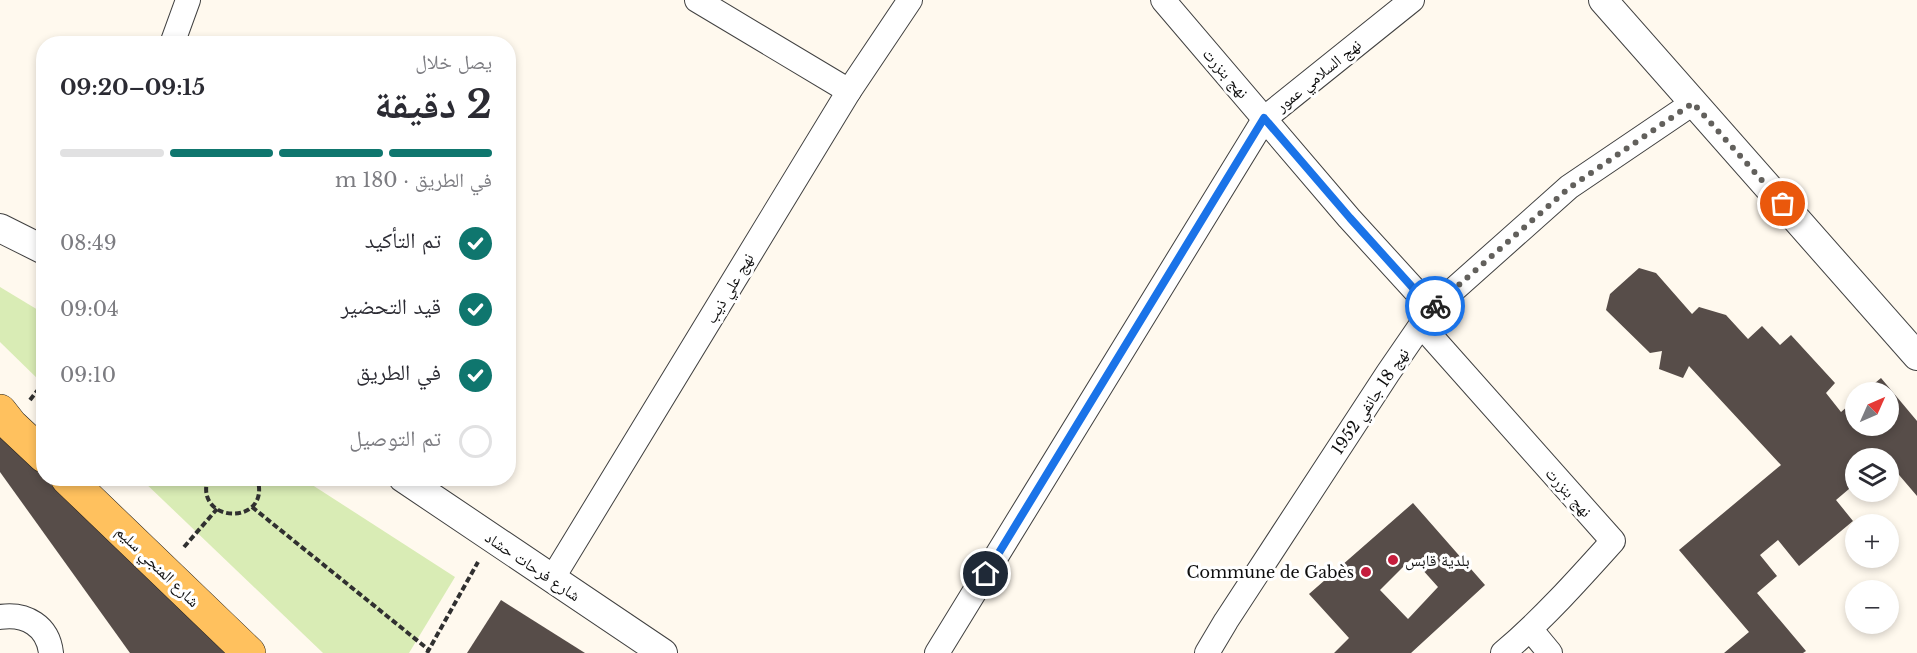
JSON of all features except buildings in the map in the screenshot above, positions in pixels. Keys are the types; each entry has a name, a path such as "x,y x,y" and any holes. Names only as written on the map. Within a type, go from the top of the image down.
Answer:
{"main road":[{"path":"0,411 36,448"},
{"name":"شارع المنجي سليم","path":"75,486 249,653"}],"street":[{"path":"175,36 188,0"},
{"path":"697,0 849,91"},
{"name":"نهج علي ذيب","path":"552,579 849,91 910,0"},
{"name":"نهج بنزرت","path":"1163,0 1350,218 1427,317 1613,541 1531,630 1503,653"},
{"name":"نهج السلامي عمور","path":"937,653 1264,118 1412,0"},
{"path":"1603,0 1917,356"},
{"name":"نهج 18 جانفي 1952","path":"1207,653 1232,611 1427,317 1569,188 1693,103"},
{"path":"0,228 36,246"},
{"name":"شارع فرحات حشاد","path":"415,486 663,653"},
{"path":"0,617 12,615 28,619 42,629 50,644 51,653"},
{"path":"1531,630 1550,653"}],"path":[{"path":"207,486 208,498 217,509 230,515 244,512 252,507 258,496 258,486"},
{"path":"252,507 428,651 491,538"},
{"path":"163,571 217,509"}],"green space":[{"path":"0,287 36,309 36,377 0,342"},
{"path":"148,486 314,486 455,577 409,653 323,653"}],"way so far":[{"path":"1435,306 1569,188 1693,103 1783,204"}],"place":[{"name":"بلدية قابس","path":"1393,560"},
{"name":"Commune de Gabès","path":"1366,572"}],"route":[{"path":"986,574 1264,118 1432,309 1435,306"}]}
